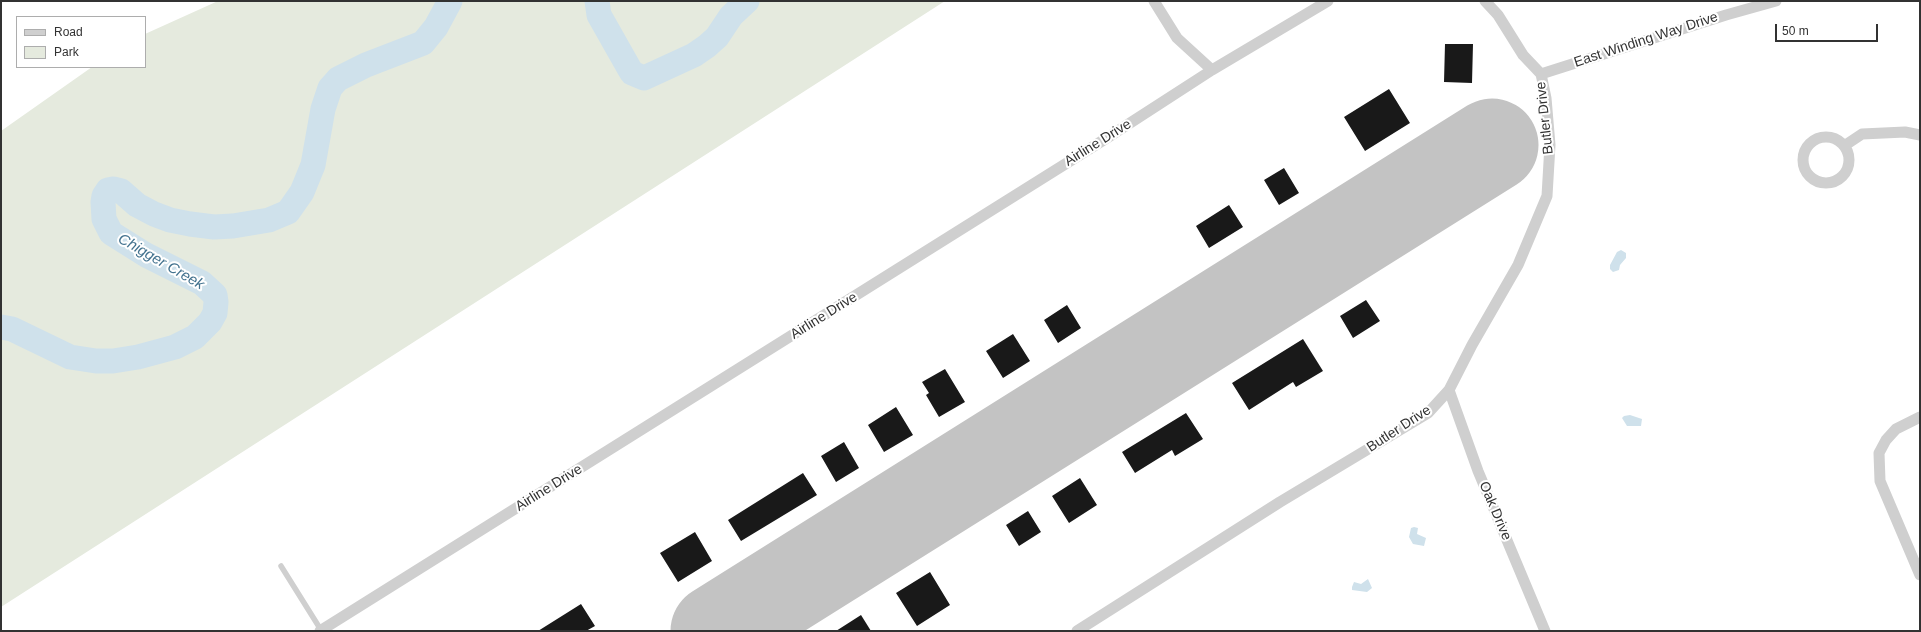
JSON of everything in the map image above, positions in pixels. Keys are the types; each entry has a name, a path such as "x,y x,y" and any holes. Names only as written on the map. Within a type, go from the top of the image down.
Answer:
{"street":[{"path":"1154,1 1177,38 1212,70"},
{"name":"Airline Drive","path":"320,631 1103,140 1212,70 1328,1"},
{"path":"1485,1 1498,15 1523,55 1541,74"},
{"name":"East Winding Way Drive","path":"1541,74 1726,15 1776,1"},
{"name":"Butler Drive","path":"1077,631 1280,502 1428,413 1449,390 1472,345 1518,265 1547,196 1550,145 1546,98 1541,74"},
{"path":"1844,146 1862,134 1905,132 1920,135"},
{"path":"1824,138 1831,138 1844,146 1849,160 1845,174 1840,179 1825,183 1812,178 1804,165 1804,157 1810,144 1824,138"},
{"name":"Oak Drive","path":"1449,390 1478,471 1545,631"},
{"path":"1920,417 1896,429 1886,440 1879,453 1880,481 1920,575"}],"lane":[{"path":"281,566 320,631"}],"green space":[{"path":"218,1 945,1 1,607 1,131 91,68 146,68 146,34"}],"shaded area":[{"path":"1621,250 1626,253 1626,258 1620,265 1619,270 1613,272 1610,269 1610,265 1617,252"},
{"path":"1630,415 1642,419 1641,426 1627,426 1622,418"},
{"path":"1411,528 1418,528 1417,534 1426,538 1424,546 1413,544 1409,537"},
{"path":"1368,579 1372,588 1367,592 1352,590 1354,582 1361,584"}],"building":[{"path":"1445,44 1473,44 1472,83 1444,82"},
{"path":"1389,89 1410,123 1365,151 1344,117"},
{"path":"1284,168 1299,193 1279,205 1264,180"},
{"path":"1229,205 1243,227 1209,248 1196,226"},
{"path":"1366,300 1380,321 1353,338 1340,316"},
{"path":"1067,305 1081,328 1058,343 1044,320"},
{"path":"1013,334 1030,361 1003,378 986,351"},
{"path":"1303,339 1323,371 1296,387 1293,382 1249,410 1232,383"},
{"path":"945,369 965,402 939,417 926,395 929,393 922,382"},
{"path":"896,407 913,435 884,452 868,425"},
{"path":"1186,413 1203,439 1175,456 1172,450 1135,473 1122,452"},
{"path":"844,442 859,468 836,482 821,456"},
{"path":"803,473 817,495 741,541 728,520"},
{"path":"1080,478 1097,505 1069,523 1052,496"},
{"path":"1028,511 1041,532 1019,546 1006,525"},
{"path":"695,532 712,561 678,582 660,553"},
{"path":"930,572 950,605 917,626 896,593"},
{"path":"581,604 595,626 586,631 538,631"},
{"path":"861,615 871,631 836,631"}],"waterway":[{"name":"Chigger Creek","path":"1,327 12,329 70,357 96,361 113,361 138,357 175,347 195,337 210,322 215,313 215,295 202,283 146,255 111,233 104,219 103,202 104,196 108,190 113,189 121,191 137,205 170,220 214,227 233,226 269,220 288,212 302,192 313,165 323,109 330,88 338,79 366,65 423,43 436,27 450,1"},
{"name":"Chigger Creek","path":"597,1 599,15 632,73 644,78 694,55 707,46 717,37 731,16 747,1"}],"runway":[{"path":"717,631 1492,145"}]}
